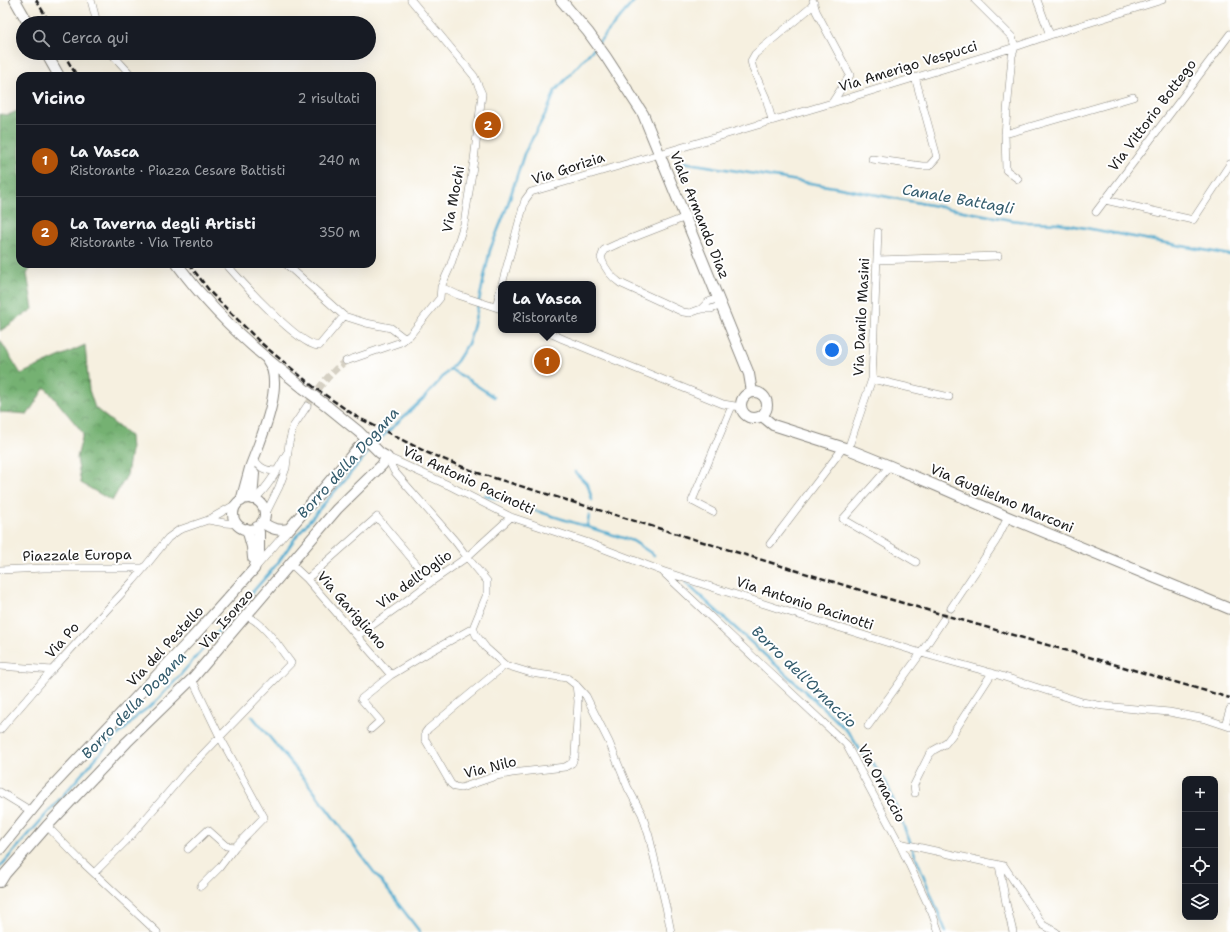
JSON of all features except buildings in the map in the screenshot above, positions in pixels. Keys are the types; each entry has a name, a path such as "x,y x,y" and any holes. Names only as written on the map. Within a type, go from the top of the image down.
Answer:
{"street":[{"path":"15,0 24,16"},
{"path":"91,0 95,16"},
{"name":"Via Mochi","path":"410,0 474,76 482,94 464,224 442,287 440,298"},
{"name":"Viale Armando Diaz","path":"561,0 588,32 606,57 643,114 721,302 749,374 752,392"},
{"path":"975,0 1012,37 1015,47 1012,56 1005,134 1006,170 1018,179"},
{"path":"1037,0 1050,35"},
{"name":"Via Amerigo Vespucci","path":"660,154 1015,47 1162,0"},
{"path":"813,2 816,11 850,75 832,103"},
{"path":"772,120 766,98 751,61 756,54 809,9 813,2"},
{"name":"Via Vittorio Bottego","path":"1096,212 1230,34"},
{"path":"50,60 57,72"},
{"path":"117,60 128,72"},
{"path":"872,159 929,166 937,156 915,77"},
{"path":"1005,134 1133,97"},
{"name":"Via Gorizia","path":"503,281 525,200 531,192 660,154"},
{"path":"1104,200 1194,220 1230,164"},
{"path":"686,217 610,247 604,250 600,258 605,270 612,278 682,312 690,313 701,309 711,309 721,302"},
{"name":"Via Danilo Masini","path":"770,544 845,449 872,379 878,232"},
{"path":"877,260 998,256"},
{"path":"180,268 193,286 214,309 264,356 327,406 383,455 394,471 455,541 487,581 487,594 473,628 426,654 391,676 361,699 380,721 371,729"},
{"path":"230,268 254,296 298,336 314,346 319,346 344,316"},
{"path":"290,268 344,316 366,323 391,328 404,338"},
{"path":"442,287 458,295 498,308"},
{"path":"346,361 401,342 404,338 410,335 440,298 458,295"},
{"path":"549,333 723,404 736,407 749,418 758,418 767,410 767,402 763,395 752,392 743,397 736,407 692,501 713,512"},
{"path":"264,356 272,366 274,391 254,459 239,502 235,507 234,516 237,524 240,526 258,523 274,530 289,529"},
{"path":"872,379 949,397"},
{"path":"274,391 284,381 290,381 300,385"},
{"path":"258,523 279,487 284,475 293,427 306,406"},
{"name":"Via Guglielmo Marconi","path":"762,416 773,425 890,466 1008,517 1230,608"},
{"name":"Via del Pestello","path":"0,849 44,795 192,638 289,529 358,448 369,442"},
{"path":"253,499 263,491 277,471 289,449"},
{"name":"Via Antonio Pacinotti","path":"383,455 448,485 511,517 586,542 662,571 786,612 992,673 1082,702 1110,707 1168,712 1206,719 1228,726"},
{"name":"Via Isonzo","path":"0,882 5,874 47,826 126,742 192,679 337,509 382,465 383,455"},
{"path":"254,459 261,468 267,471 277,471"},
{"path":"253,499 254,459"},
{"path":"890,466 843,519 916,562"},
{"path":"239,502 248,498 253,499 262,505 252,547 254,569"},
{"name":"Piazzale Europa","path":"0,570 44,568 144,568 168,538 179,530 208,520 239,502"},
{"path":"308,579 377,517 432,582"},
{"name":"Via dell'Oglio","path":"357,636 467,557 511,517"},
{"path":"951,608 996,541 1008,517"},
{"name":"Piazzale Europa","path":"208,520 237,524"},
{"name":"Via Garigliano","path":"291,564 308,579 391,676"},
{"name":"Via Po","path":"0,730 144,568"},
{"name":"Via Ornaccio","path":"662,571 846,744 899,843 932,912 939,932"},
{"path":"94,872 128,838 184,774 291,662 274,640 255,620 247,616"},
{"path":"868,726 943,620"},
{"path":"473,628 479,639 505,665 531,673 567,678 586,696 609,742 628,788 642,814 671,932"},
{"name":"Via Nilo","path":"505,665 425,733 425,739 451,784 456,787 461,788 496,776 565,767 570,764 575,756 578,701 576,685"},
{"path":"0,666 52,670"},
{"path":"915,793 914,785 929,755 934,750 945,744 952,735 992,673"},
{"path":"192,679 220,737 264,817 201,886"},
{"path":"1228,726 1230,709"},
{"path":"0,792 31,811"},
{"path":"47,826 157,932"},
{"path":"188,850 208,830 226,846 236,847"},
{"path":"899,843 1004,866 1043,925 1056,932"},
{"path":"999,865 1013,932"}],"green space":[{"path":"16,112 16,268 31,268 27,274 33,309 0,331 0,114 8,115"},
{"path":"0,340 21,374 85,345 89,390 95,408 130,436 131,450 127,475 112,501 81,483 77,458 83,433 45,387 28,414 0,412"}],"waterway":[{"name":"Borro della Dogana","path":"598,43 635,0"},
{"name":"Borro della Dogana","path":"376,444 425,397 457,361 469,342 490,250 507,207 524,154 548,109 555,91 595,47"},
{"name":"Canale Battagli","path":"683,162 840,188 1011,220 1059,223 1230,255"},
{"path":"450,369 494,397"},
{"name":"Borro della Dogana","path":"0,867 110,742 138,715 153,704 175,681 277,564 298,534 372,448"},
{"path":"575,472 588,485 592,500"},
{"name":"Borro dell'Ornaccio","path":"485,495 633,541 654,555"},
{"path":"587,527 589,515"},
{"name":"Borro dell'Ornaccio","path":"686,583 832,716 850,734 861,752 870,760 886,782 946,932"},
{"path":"252,716 310,786 420,932"}],"tunnel":[{"path":"307,406 324,382 340,365 346,361"},
{"path":"943,620 951,608"}],"railway":[{"path":"36,0 46,16"},
{"path":"67,60 75,72"},
{"path":"192,268 212,294 261,343 315,388 357,417 428,453 478,473 896,601 1230,698"}],"place":[{"name":"La Taverna degli Artisti","path":"488,125"},
{"name":"La Vasca","path":"547,361"}]}
